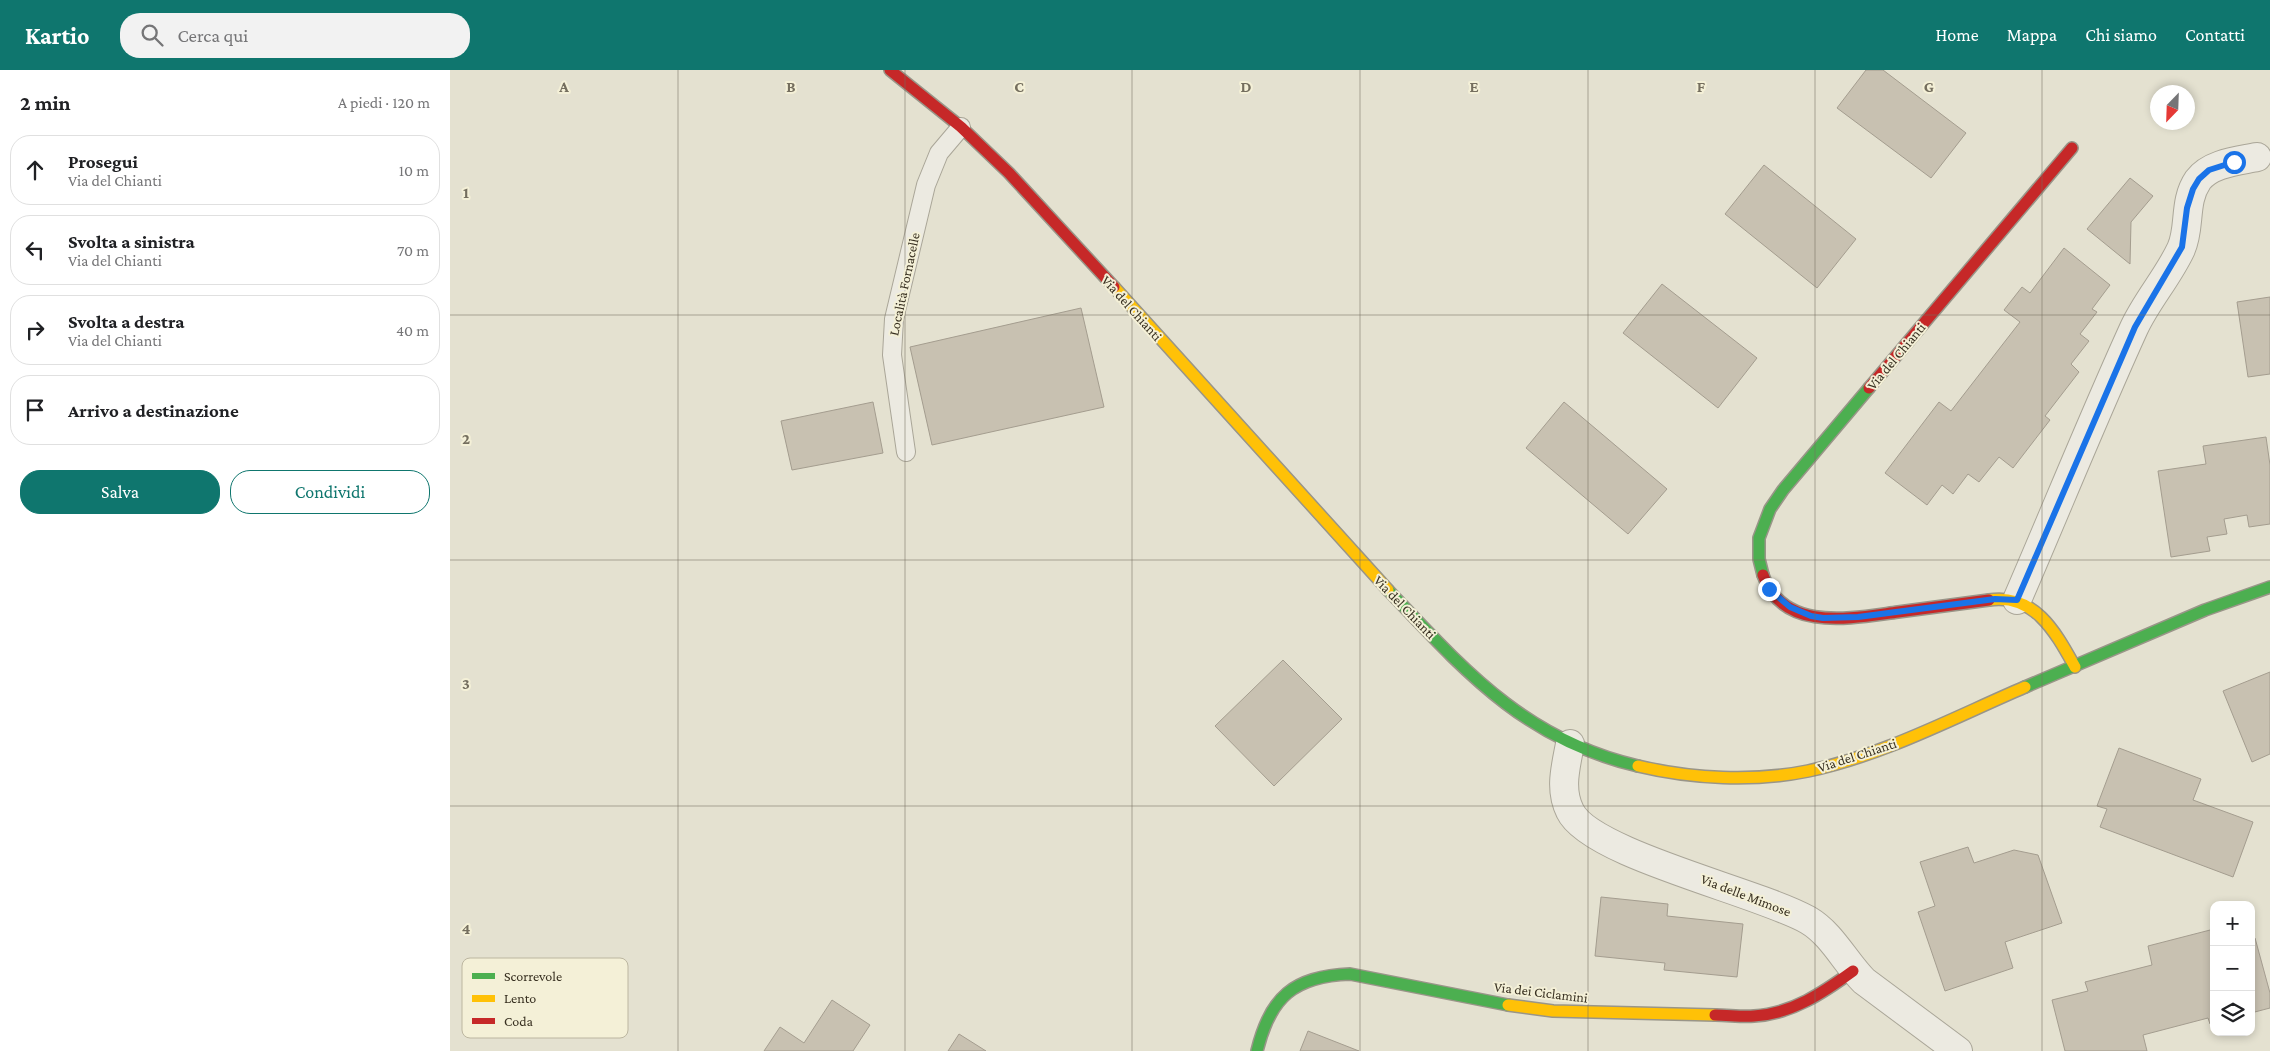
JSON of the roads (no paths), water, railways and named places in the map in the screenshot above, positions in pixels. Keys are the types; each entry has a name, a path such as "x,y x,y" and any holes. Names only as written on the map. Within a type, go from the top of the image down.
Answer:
{"main road":[{"name":"Via del Chianti","path":"890,70 987,151 1042,209 1342,540 1446,650 1513,712 1570,744 1603,756 1666,771 1735,776 1797,773 1845,762 1888,746 2205,610 2270,586"},
{"name":"Via del Chianti","path":"2072,148 1782,490 1763,520 1757,550 1763,576 1769,589 1790,607 1811,616 1858,617 1995,599 2017,600 2034,608 2043,617 2062,642 2075,666"},
{"name":"Via dei Ciclamini","path":"1258,1051 1263,1027 1279,1001 1296,984 1322,975 1350,974 1497,1003 1553,1011 1755,1016 1774,1014 1794,1008 1824,992 1853,971"}],"street":[{"path":"2017,600 2135,327 2182,247 2187,208 2193,189 2199,179 2209,170 2257,157"},
{"name":"Via delle Mimose","path":"1570,744 1564,794 1570,812 1582,827 1616,846 1771,903 1807,919 1827,935 1853,971 1958,1051"}],"lane":[{"name":"Località Fornacelle","path":"906,452 892,355 894,319 926,186 939,154 960,127"}]}
